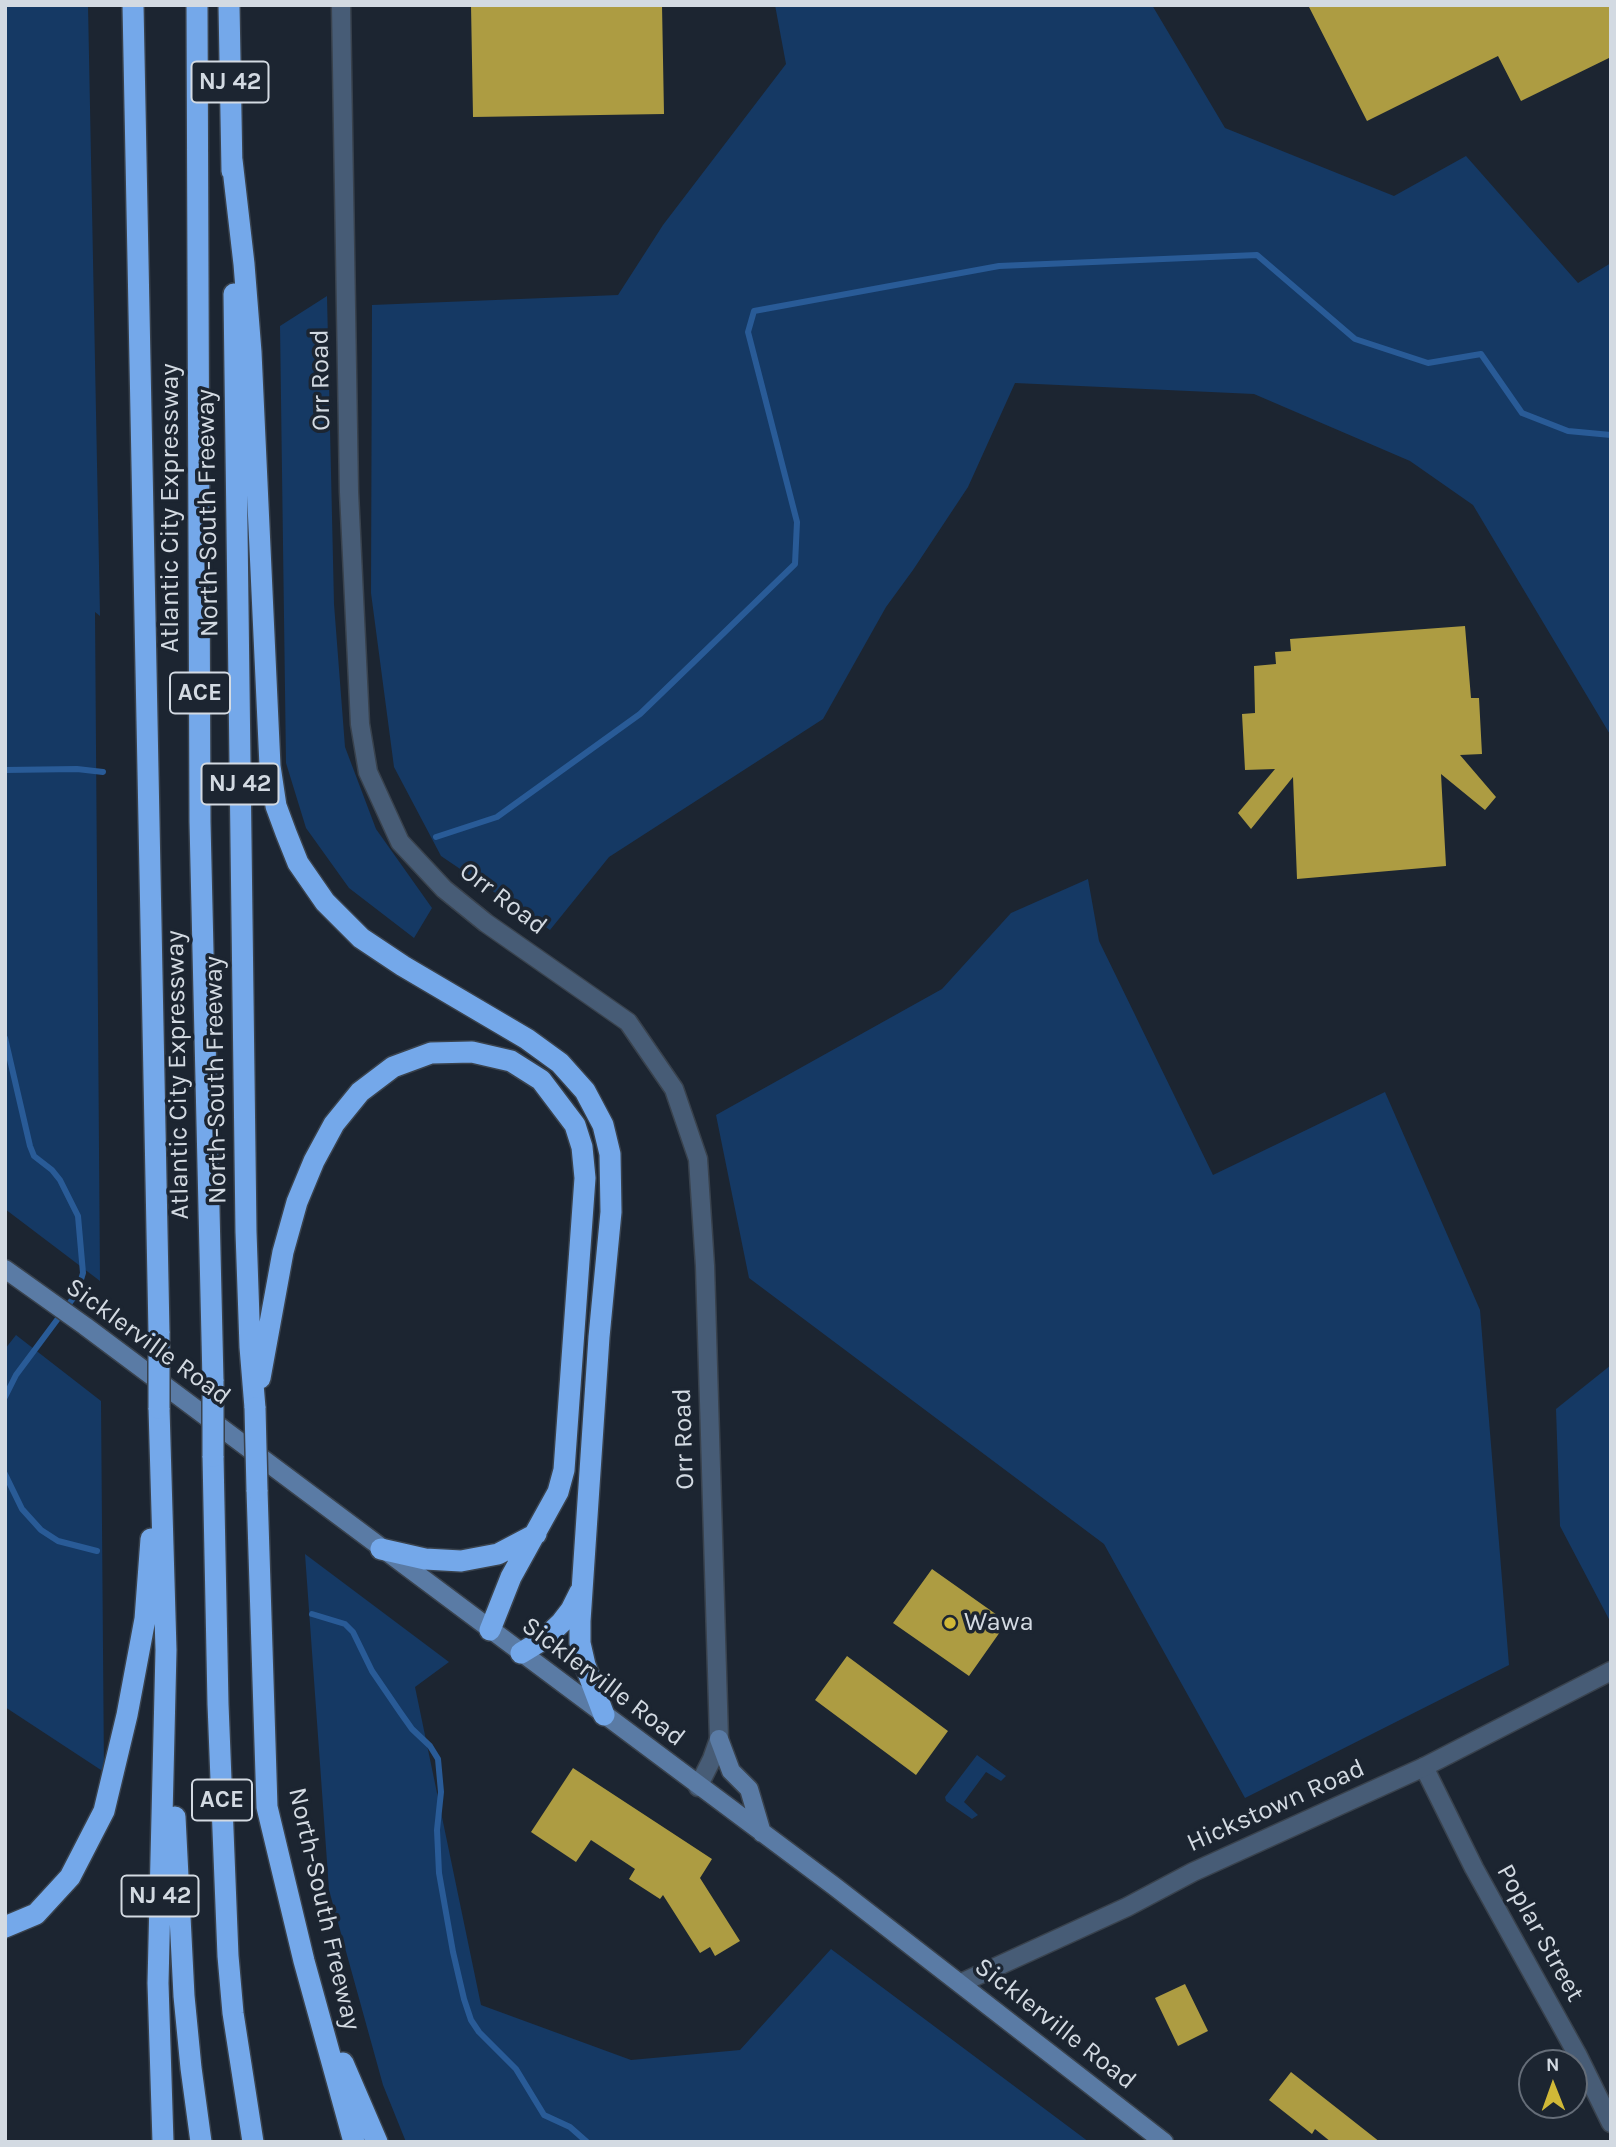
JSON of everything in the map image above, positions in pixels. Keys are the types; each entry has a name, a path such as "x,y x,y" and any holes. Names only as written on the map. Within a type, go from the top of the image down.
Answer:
{"highway":[{"name":"NJ 42","path":"133,5 159,1408 166,1650 158,1983 163,2142"},
{"name":"Atlantic City Expressway","path":"197,5 200,822 218,1704 228,1956 233,2013 253,2142"},
{"name":"North-South Freeway","path":"229,5 246,1232 255,1408 267,1807 313,1995 354,2142"},
{"path":"232,160 251,352 270,766 276,806 286,833 298,863 325,902 361,938 527,1039 560,1063 585,1091 603,1125 610,1154 611,1212 599,1336 580,1643 591,1685 604,1715"},
{"path":"255,1408 283,1252 297,1202 314,1161 334,1124 360,1092 393,1067 431,1053 472,1052 511,1061 541,1080 575,1125 582,1147 585,1178 564,1470 558,1492 511,1577 490,1630"},
{"path":"5,1927 36,1914 54,1896 70,1877 104,1811 127,1715 145,1619 159,1408"},
{"path":"381,1549 425,1559 461,1561 498,1554 537,1533"},
{"path":"521,1653 544,1639 561,1623 582,1587"},
{"name":"ACE","path":"166,1650 184,1996 201,2142"},
{"path":"313,1995 377,2142"}],"main road":[{"name":"Sicklerville Road","path":"5,1269 762,1833 961,1983 1164,2142"},
{"path":"719,1738 731,1771 749,1789 762,1833"}],"street":[{"name":"Orr Road","path":"341,5 349,492 360,724 368,772 400,842 444,890 486,923 628,1022 674,1088 698,1159 705,1279 719,1738 698,1787"},
{"name":"Hickstown Road","path":"961,1983 1127,1907 1193,1872 1424,1768 1611,1671"},
{"name":"Poplar Street","path":"1424,1768 1474,1868 1577,2054 1611,2123"}],"shaded area":[{"path":"5,5 88,5 100,616 95,612 100,1281 5,1209"},
{"path":"775,5 1152,5 1225,128 1394,196 1466,156 1578,283 1611,263 1611,736 1473,505 1410,461 1254,394 1015,383 968,487 886,607 823,719 609,857 550,930 441,856 394,767 371,593 372,305 618,295 663,225 786,64"},
{"path":"327,296 334,604 345,747 376,829 432,908 414,938 349,888 306,828 286,763 280,326"},
{"path":"1088,879 1099,941 1213,1175 1385,1092 1480,1310 1509,1665 1245,1798 1104,1544 749,1278 716,1115 942,989 1011,913"},
{"path":"16,1335 101,1401 104,1772 5,1707 5,1349"},
{"path":"1611,1365 1611,1623 1560,1526 1556,1409"},
{"path":"305,1554 449,1662 415,1687 481,2005 631,2060 740,2050 831,1949 1089,2142 406,2142 383,2085 329,1890"},
{"path":"977,1755 1006,1776 1001,1781 986,1772 964,1802 978,1815 972,1819 946,1801 945,1797"}],"building":[{"path":"471,5 662,5 664,114 473,117"},
{"path":"1308,5 1611,5 1611,57 1521,101 1498,56 1367,121"},
{"path":"1465,626 1471,698 1479,698 1482,754 1460,755 1496,797 1485,810 1441,774 1446,866 1297,879 1293,777 1251,829 1238,813 1275,769 1245,770 1242,714 1255,713 1254,666 1276,664 1275,652 1291,651 1290,639"},
{"name":"Wawa","path":"932,1569 1007,1622 969,1676 893,1623"},
{"path":"847,1656 948,1731 916,1775 815,1700"},
{"path":"573,1768 712,1859 700,1878 740,1941 715,1956 710,1947 700,1953 663,1895 660,1899 629,1879 635,1869 591,1840 576,1862 531,1832"},
{"path":"1185,1984 1208,2031 1178,2046 1155,1998"},
{"path":"1291,2072 1380,2142 1331,2142 1315,2129 1312,2134 1269,2100"}],"waterway":[{"path":"436,837 497,817 640,714 795,564 797,522 748,332 754,311 999,266 1257,255 1355,339 1428,363 1481,354 1522,413 1568,431 1611,435"},
{"path":"5,770 77,769 103,772"},
{"path":"5,1038 34,1156 60,1180 78,1216 83,1273 77,1293 16,1375 5,1397"},
{"path":"5,1474 22,1509 41,1530 58,1541 97,1551"},
{"path":"312,1614 345,1624 353,1632 372,1671 412,1729 430,1746 438,1759 441,1792 437,1830 439,1873 453,1952 471,2020 479,2032 516,2069 544,2115 570,2127 587,2142"}],"place":[{"name":"Wawa","path":"950,1623"}]}
